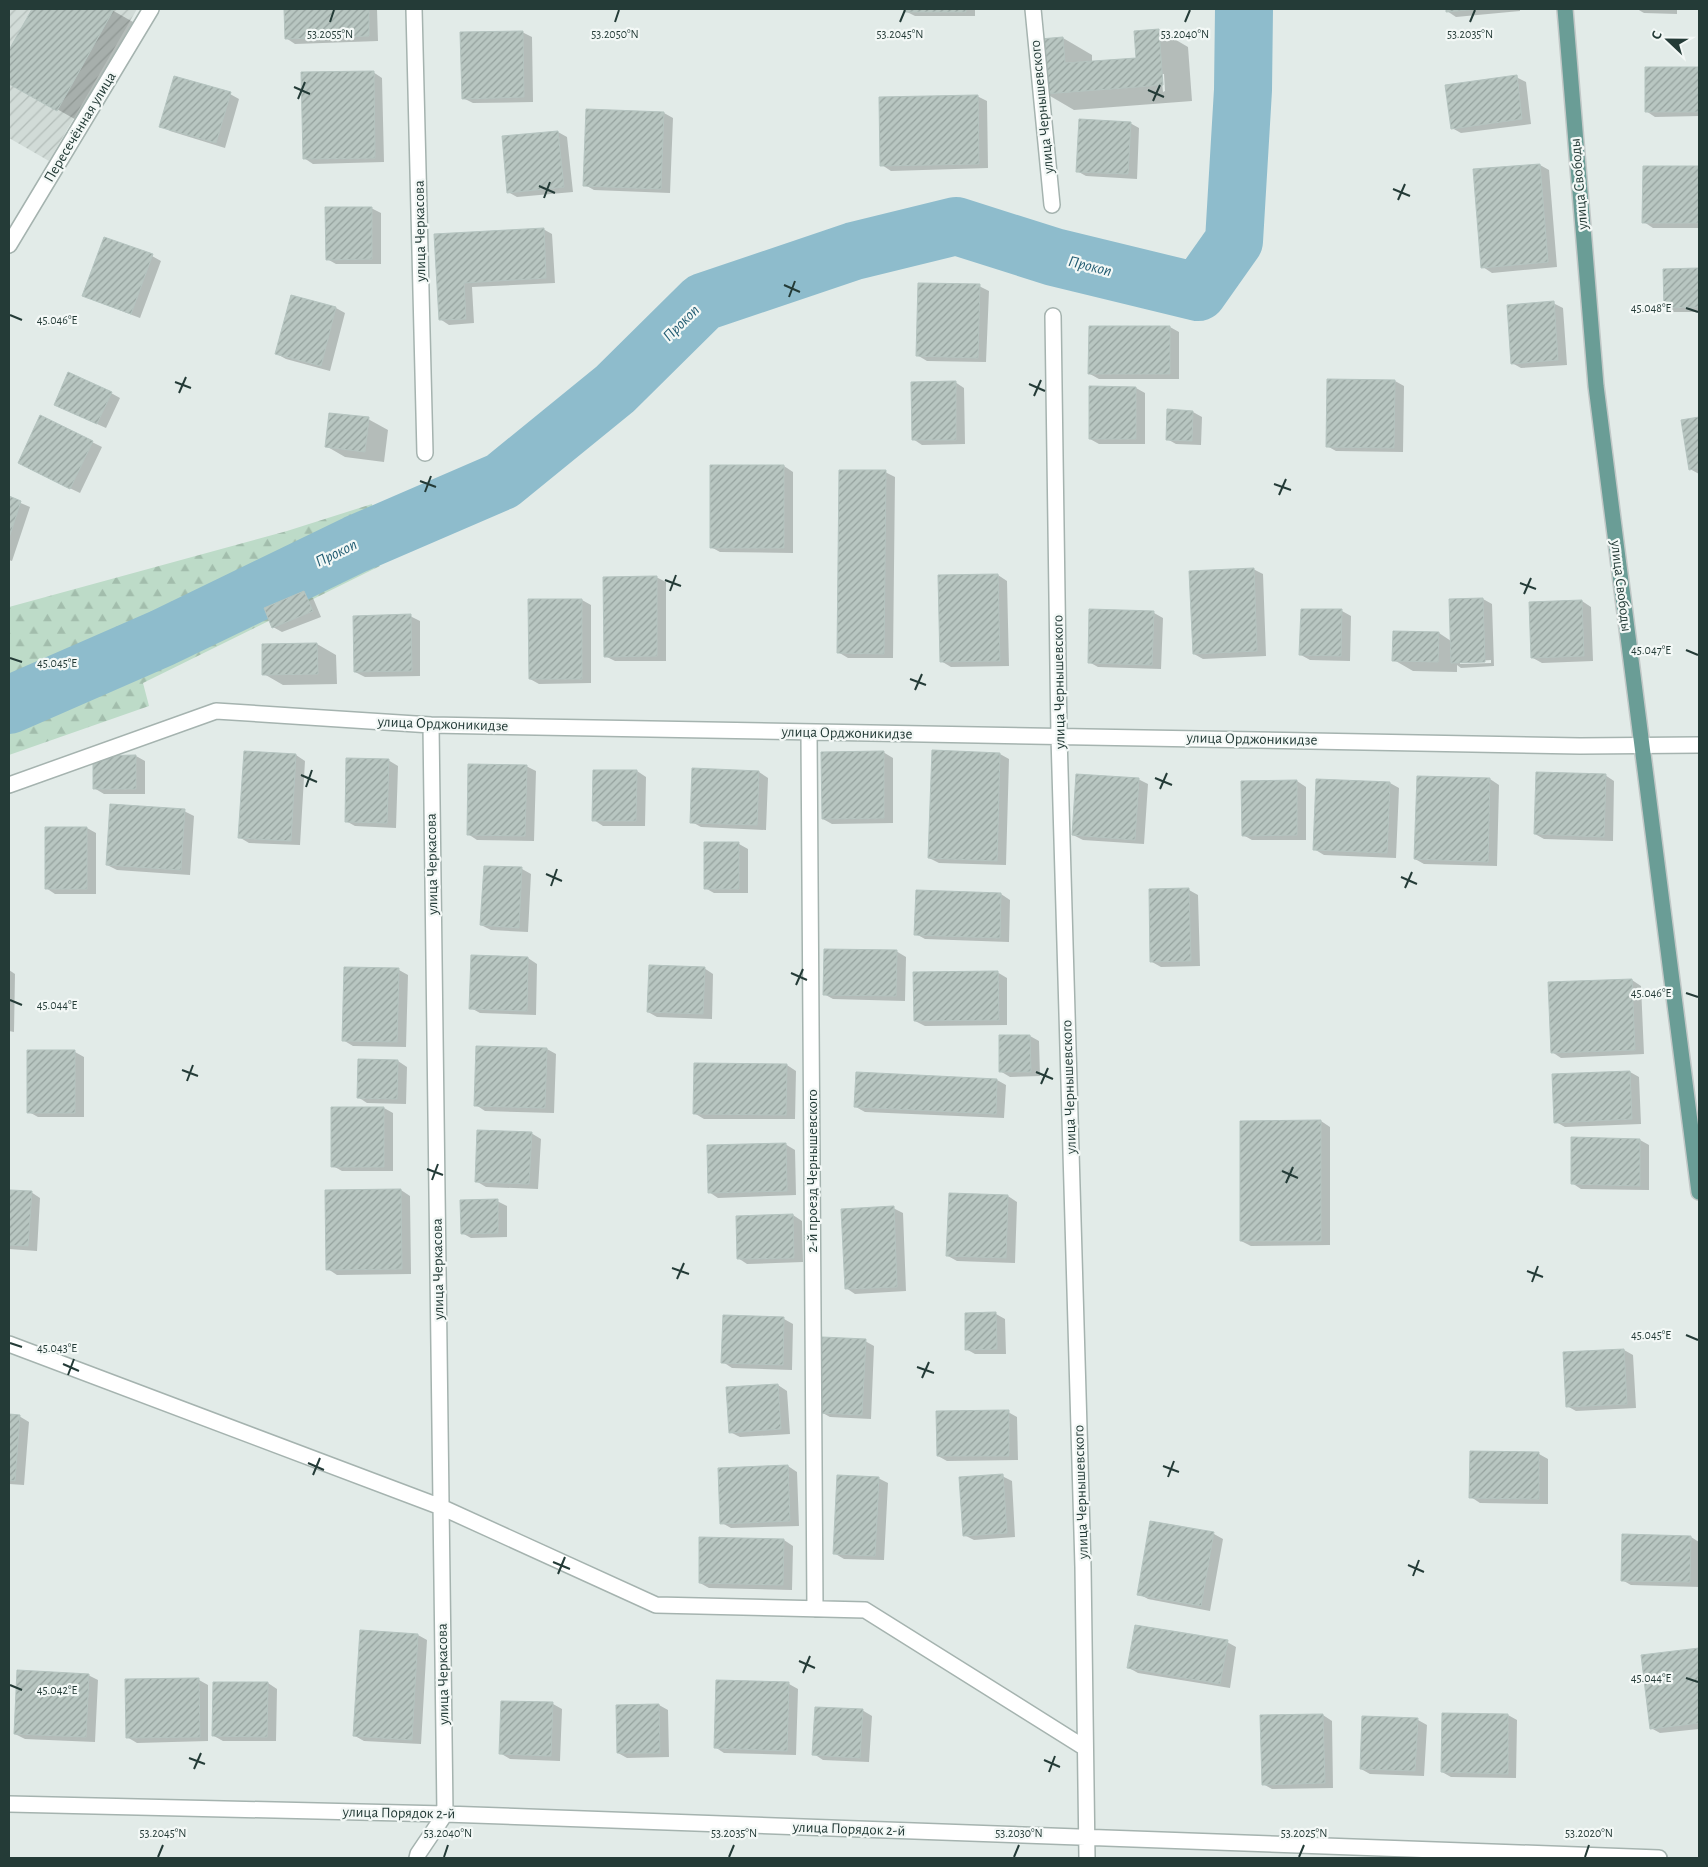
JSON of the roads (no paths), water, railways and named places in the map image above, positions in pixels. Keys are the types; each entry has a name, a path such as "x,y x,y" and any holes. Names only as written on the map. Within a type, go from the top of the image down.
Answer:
{"main road":[{"name":"улица Свободы","path":"1565,9 1596,386 1699,1192"}],"street":[{"name":"Пересечённая улица","path":"9,245 151,9"},
{"name":"улица Черкасова","path":"414,9 425,453"},
{"name":"улица Чернышевского","path":"1033,9 1052,205"},
{"name":"улица Чернышевского","path":"1053,316 1059,736 1083,1567 1087,1858"},
{"name":"улица Орджоникидзе","path":"9,785 216,711 431,724 810,733 1642,746 1699,745"},
{"name":"улица Черкасова","path":"431,724 445,1814"},
{"name":"2-й проезд Чернышевского","path":"810,733 815,1609"},
{"path":"9,1344 441,1507 656,1605 865,1610 1085,1748"},
{"name":"улица Порядок 2-й","path":"9,1804 445,1814 1660,1858"},
{"path":"418,1858 418,1854 445,1814"}],"waterway":[{"name":"Прокоп","path":"9,705 162,638 356,544 502,481 615,389 703,302 854,251 956,226 1054,257 1198,292 1234,241 1243,90 1244,9"}]}
